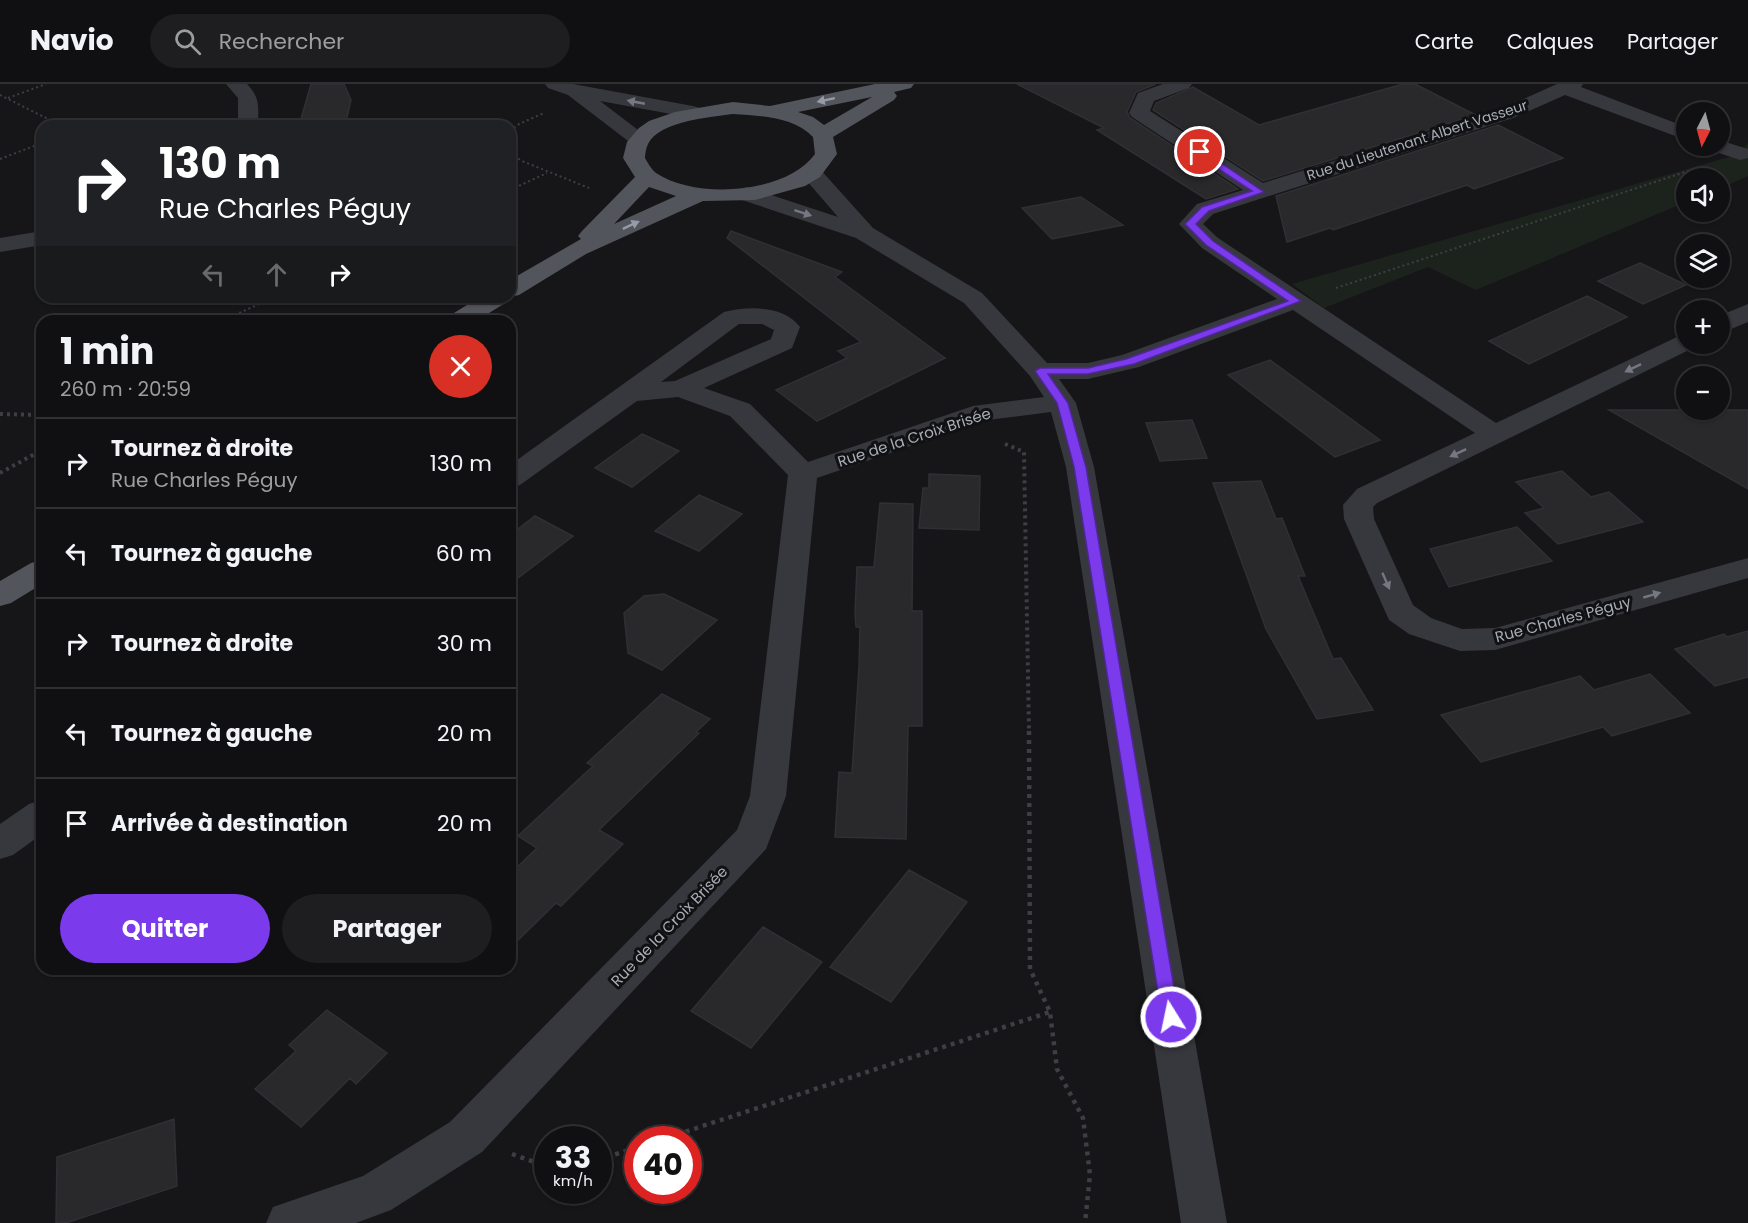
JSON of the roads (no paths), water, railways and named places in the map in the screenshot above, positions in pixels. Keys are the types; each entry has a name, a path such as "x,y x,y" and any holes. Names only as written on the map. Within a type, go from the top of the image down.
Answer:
{"main road":[{"path":"772,111 906,84"},
{"path":"822,135 906,84"},
{"path":"733,108 772,111 802,120 822,135 826,154 811,173 784,186 747,194 700,194 669,188 647,177 634,158 639,140 661,123 693,112 733,108"},
{"path":"578,249 647,177"},
{"path":"516,286 578,249 700,194"},
{"path":"468,315 488,303"},
{"path":"0,595 36,574"}],"street":[{"path":"236,84 248,98 248,120"},
{"path":"1182,84 1145,97 1139,113 1260,192"},
{"path":"1568,86 1676,130"},
{"name":"Rue du Lieutenant Albert Vasseur","path":"1296,301 1210,243 1190,224 1205,209 1506,114 1568,86"},
{"path":"563,87 693,112"},
{"path":"563,87 639,140"},
{"path":"1730,151 1740,154"},
{"path":"811,173 864,233"},
{"path":"747,194 864,233 973,298 1040,371 1062,403 1080,467 1204,1223"},
{"path":"0,245 36,239"},
{"path":"1040,371 1088,371 1130,361 1296,301 1496,435"},
{"path":"1730,321 1748,312"},
{"path":"516,475 733,317 767,316 787,327 783,344 680,389 630,393"},
{"name":"Rue Charles Péguy","path":"1676,347 1367,496 1358,505 1359,519 1400,612 1420,626 1460,640 1495,639 1748,568"},
{"path":"680,389 740,410 803,473"},
{"name":"Rue de la Croix Brisée","path":"289,1223 375,1194 466,1137 753,838 768,796 803,473 983,412 1062,403"},
{"path":"0,844 36,818"}]}
